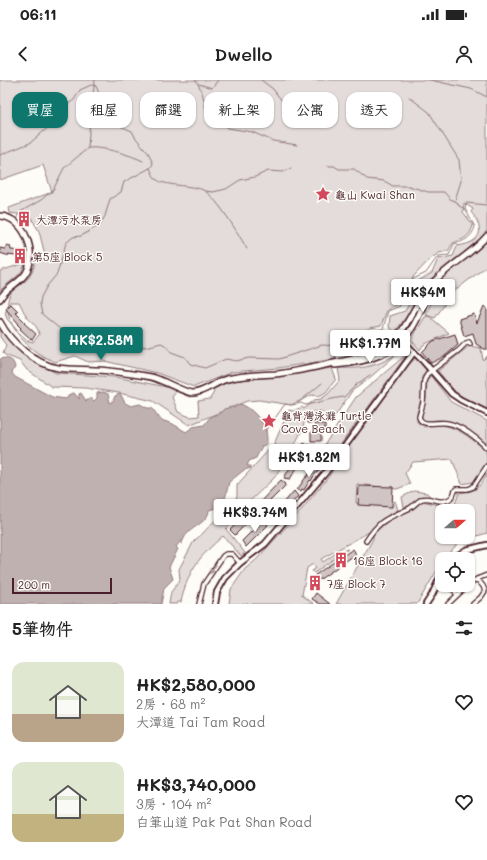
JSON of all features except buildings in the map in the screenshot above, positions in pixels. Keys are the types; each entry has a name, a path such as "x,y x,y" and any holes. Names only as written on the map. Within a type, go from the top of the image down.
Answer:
{"main road":[{"path":"0,216 11,218 20,226 26,238 30,258 29,267 24,276 7,289 0,299"},
{"path":"0,322 6,332 22,348 35,358 49,365 62,368 113,371 150,377 170,383 190,392 199,392 229,378 279,373 327,365 374,353 385,347 398,336 410,319 424,293 437,278 487,236"},
{"path":"327,365 347,364 373,359 389,352 402,340 414,324 437,278"}],"street":[{"path":"398,336 449,392 487,413"},
{"path":"459,350 425,378 424,399 419,414 420,420 426,424 442,422 455,425 487,448"},
{"path":"215,604 216,595 221,584 240,563 265,544 326,472 414,352"},
{"path":"366,541 374,528 383,520 411,508 420,500 427,498 438,502 452,497 456,489 468,489 474,487 487,466"},
{"path":"463,552 470,548 487,545"},
{"path":"199,604 204,584 223,556 226,554 232,554 240,563"},
{"path":"473,604 485,591 477,579 487,576"},
{"path":"426,604 435,592"},
{"path":"448,604 460,592"}],"shaded area":[{"path":"0,80 487,80 487,230 484,236 445,268 418,297 415,294 416,282 432,273 438,259 453,256 457,246 471,242 479,235 479,224 471,212 473,209 464,203 463,212 473,225 468,235 453,243 448,251 439,253 430,259 413,277 410,287 400,296 398,304 387,310 381,326 370,328 339,344 335,359 278,368 232,372 194,387 157,373 104,361 88,362 75,356 55,362 34,350 20,337 13,326 26,340 33,342 39,335 36,327 27,317 19,302 10,302 8,307 10,294 29,278 34,268 35,261 46,259 39,231 30,216 10,213 9,208 52,192 43,165 0,180"},
{"path":"487,240 487,266 453,292 435,318 426,315 431,303 442,291 438,285 439,281"},
{"path":"25,263 21,272 0,291 0,271"},
{"path":"412,299 416,303 395,332 389,327 390,316 405,311"},
{"path":"429,316 449,333 423,345 420,350 411,340 425,317"},
{"path":"0,329 10,342 28,358 56,373 115,377 198,393 198,396 189,397 177,391 172,397 178,412 190,417 199,416 198,401 210,399 214,392 213,390 229,382 332,368 336,379 326,392 319,396 312,395 291,405 259,400 247,401 189,425 153,401 119,393 85,388 52,387 27,370 20,361 3,353 6,345 0,337"},
{"path":"372,334 376,336 379,346 367,351 362,340"},
{"path":"469,346 481,348 483,360 487,356 487,409 457,394 438,371"},
{"path":"399,352 366,381 352,391 333,419 320,411 306,413 303,428 294,446 274,478 249,502 251,505 226,529 245,553 241,556 223,536 207,551 196,565 187,581 181,602 178,602 177,604 169,604 171,592 180,580 179,569 194,541 237,497 237,485 274,444 289,410 293,411 302,407 304,409 314,400 321,399 328,394 340,380 338,368 370,366 384,361"},
{"path":"408,353 336,451 325,444 356,397"},
{"path":"5,358 13,362 15,368 11,372 15,377 52,397 66,399 70,394 74,393 79,399 79,394 81,393 86,401 91,398 94,401 97,398 97,393 103,392 108,394 110,403 113,401 115,396 119,394 125,403 131,406 140,404 147,408 152,408 161,420 173,424 186,432 193,427 204,425 211,416 219,414 224,409 234,408 240,404 252,411 262,423 266,431 267,444 262,446 256,458 249,461 247,466 251,466 251,468 244,470 229,482 225,499 217,504 216,508 209,510 207,517 191,530 181,544 181,540 176,547 178,549 169,567 173,579 164,588 161,604 0,604 0,359"},
{"path":"416,358 427,369 422,377 421,399 417,413 417,422 425,427 442,425 458,430 486,450 487,464 474,482 462,484 452,459 413,462 405,473 410,484 397,489 357,484 356,503 389,504 395,501 398,510 380,521 369,532 321,559 323,562 338,552 348,549 314,573 312,571 316,568 313,564 307,568 302,595 314,604 229,604 231,589 245,569 256,560 298,514 330,475 342,455 387,393 408,365"},
{"path":"431,376 451,402 487,421 487,444 459,425 443,420 426,422 422,419 426,399 427,379"},
{"path":"487,474 487,533 475,537 475,504 455,504 459,493 479,487"},
{"path":"414,491 427,493 431,497 421,496 410,506 404,507 402,497"},
{"path":"423,501 435,504 435,544 457,544 450,552 435,552 435,574 417,604 336,604 373,539 373,535 383,525"}],"waterway":[{"path":"16,219 20,212 41,200 53,190 64,168 88,148 95,80"},
{"path":"196,80 202,92 206,109 228,128 252,132 273,141 297,145"},
{"path":"199,84 212,88 218,80"},
{"path":"261,80 273,89 282,101"},
{"path":"430,80 471,89 487,97"},
{"path":"0,155 30,143 51,125 57,112 74,100 80,90 91,85 96,86 104,105 112,112 120,126 132,131 149,154 153,164 150,168 124,182 121,192 110,199 105,216 100,225 81,236 73,237 66,243 57,274 47,286 41,297 40,304 42,314 61,330 66,342 71,345 101,343 109,348 126,343 146,347 161,343 171,352 185,357 190,364 205,368 226,359 236,361 249,358 279,359 322,345 340,346 371,331 383,329 388,311 400,306 403,296 411,287 413,279 426,273 438,256 449,255 454,244 464,240 472,234 475,227 465,209 466,203 487,205"},
{"path":"409,97 429,112 459,160 461,181 455,200"},
{"path":"88,148 101,148 131,156 143,161"},
{"path":"328,166 334,166 339,169 354,169 367,179 384,181 393,186 409,186 428,192 444,192 450,199 457,202 459,206 465,209"},
{"path":"150,168 154,177 159,181 198,188 209,194 221,208 247,249"},
{"path":"205,191 213,192 226,189 240,180 255,177 268,171 283,172 291,168"},
{"path":"266,431 285,404 292,405 301,403 305,405 344,397 357,384 370,375"},
{"path":"298,403 322,383"}],"place":[{"name":"龜山 Kwai Shan","path":"323,194"},
{"name":"大潭污水泵房","path":"24,219"},
{"name":"第5座 Block 5","path":"20,256"},
{"name":"龜背灣泳灘 Turtle Cove Beach","path":"269,421"},
{"name":"16座 Block 16","path":"341,560"},
{"name":"7座 Block 7","path":"315,583"}]}
